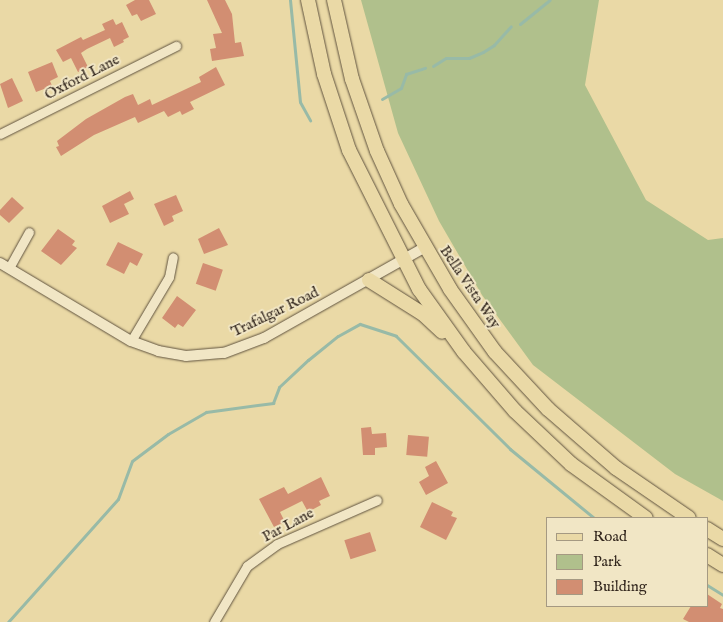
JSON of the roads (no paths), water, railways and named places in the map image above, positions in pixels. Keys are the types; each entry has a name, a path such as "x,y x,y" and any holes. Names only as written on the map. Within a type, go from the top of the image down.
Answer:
{"main road":[{"path":"308,0 324,74 349,150 402,261 464,352"},
{"name":"Bella Vista Way","path":"334,0 352,78 377,151 424,248 495,352 548,409 616,468 688,517"},
{"path":"369,280 423,314 464,352 515,411 571,464 645,517"},
{"path":"708,530 723,539"},
{"path":"708,556 723,564"}],"street":[{"name":"Oxford Lane","path":"0,134 176,46"},
{"path":"5,266 29,232"},
{"name":"Trafalgar Road","path":"5,266 131,341 158,351 186,356 224,353 264,338 424,248"},
{"path":"131,341 169,277 172,258"},
{"name":"Par Lane","path":"214,622 247,566 277,544 377,500"}],"waterway":[{"path":"290,0 300,102 310,120"},
{"path":"520,24 550,0"},
{"path":"433,66 446,58 469,58 483,52 494,45 511,26"},
{"path":"382,99 401,88 406,74 425,68"},
{"path":"8,622 118,499 132,461 168,434 206,412 273,403 279,387 308,360 338,336 360,324 396,336 510,449 593,517"},
{"path":"708,586 723,595"}]}
